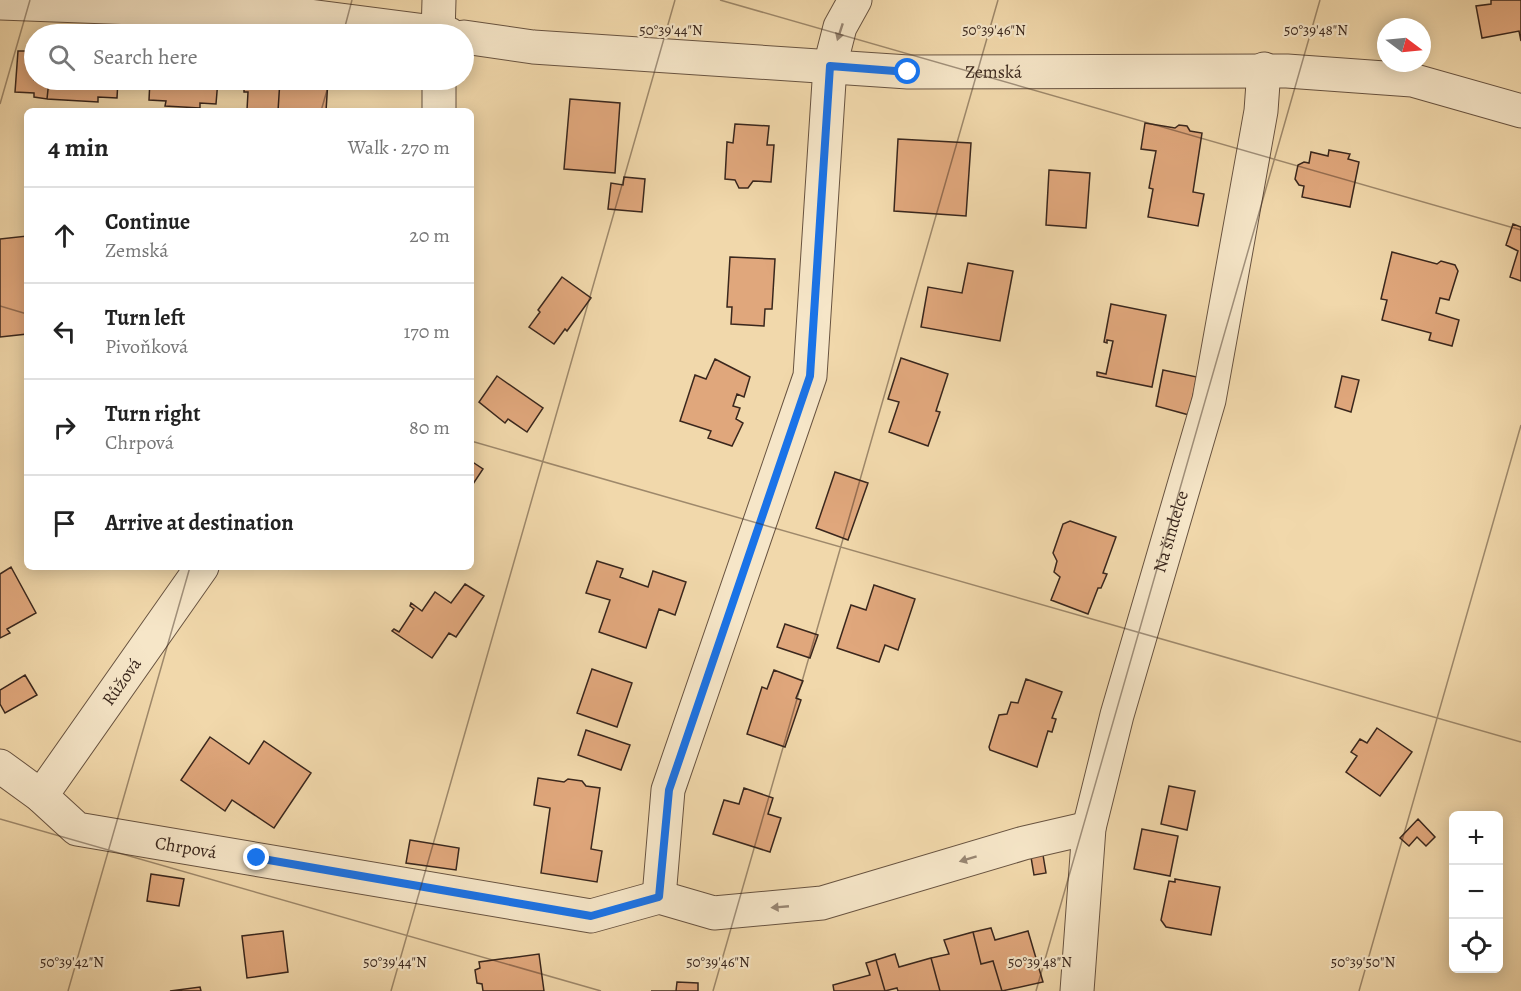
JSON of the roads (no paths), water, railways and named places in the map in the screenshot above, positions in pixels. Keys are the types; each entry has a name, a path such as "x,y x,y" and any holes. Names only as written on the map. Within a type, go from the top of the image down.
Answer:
{"street":[{"path":"439,0 444,24"},
{"path":"855,0 840,27 830,66 810,376 669,790 659,897 714,913 822,903 1024,843 1089,828"},
{"name":"Zemská","path":"0,3 293,14 366,24"},
{"name":"Zemská","path":"474,39 533,47 908,72 1264,69 1412,80 1521,111"},
{"name":"Na šindelce","path":"1077,991 1089,828 1117,715 1209,400 1261,111 1264,69"},
{"path":"439,90 439,108"},
{"name":"Růžová","path":"41,796 200,570"},
{"name":"Chrpová","path":"0,766 41,796 77,829 591,916 659,897"}]}
